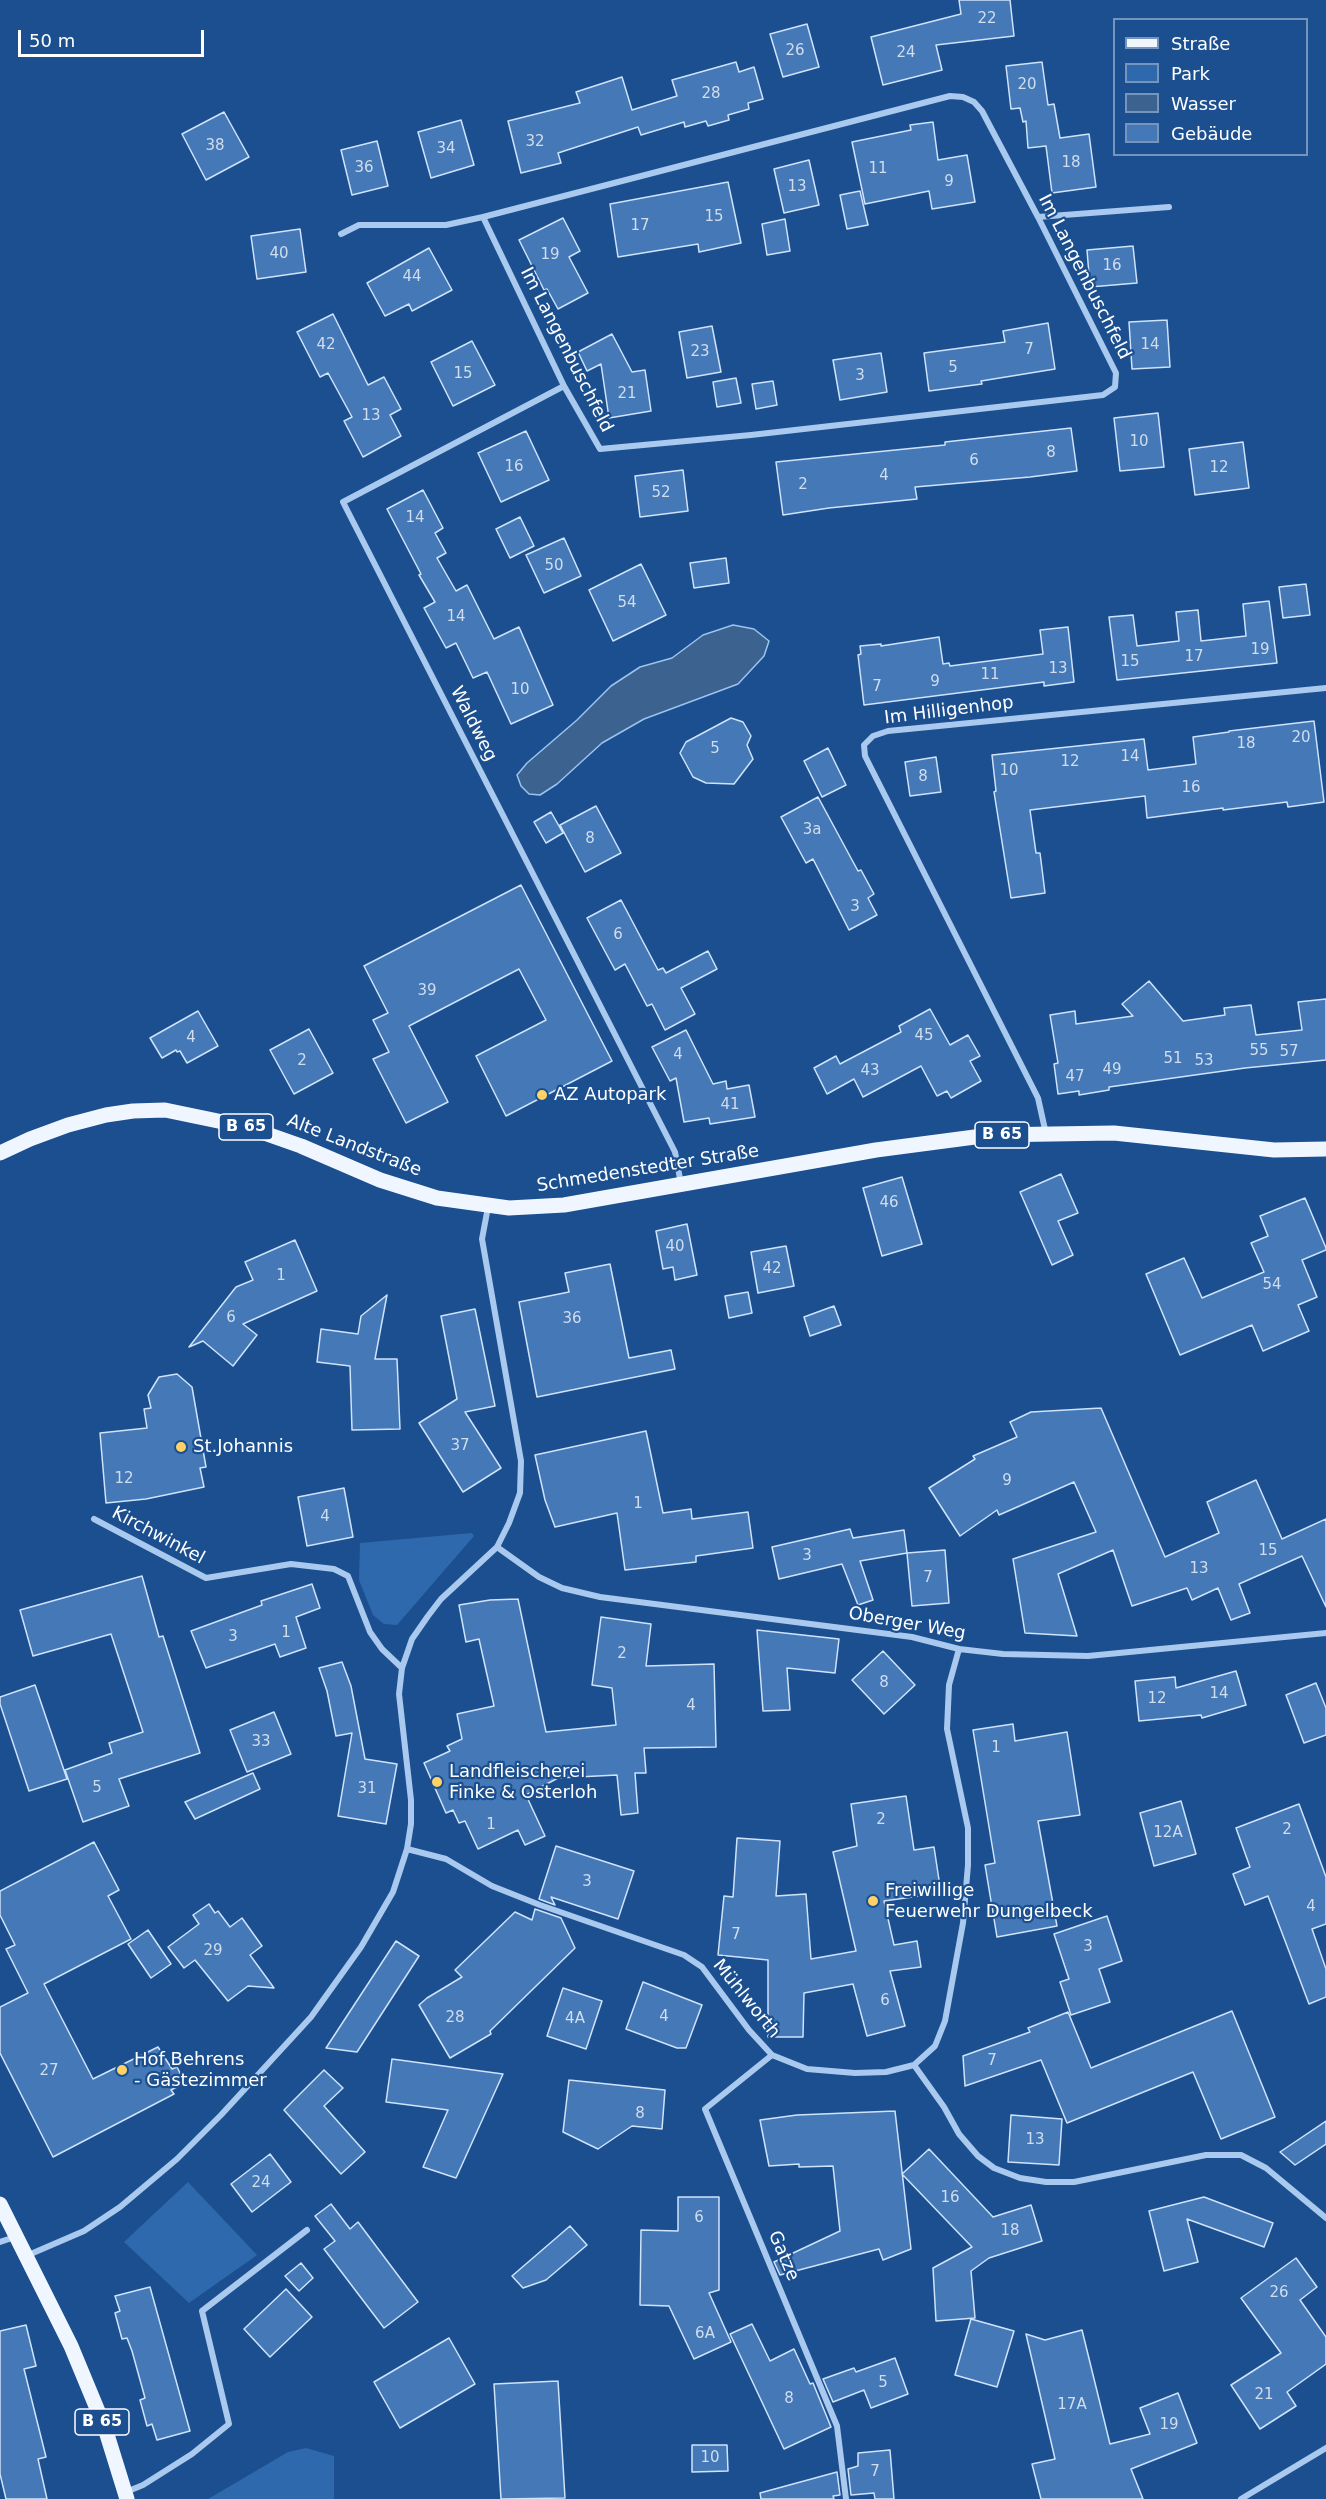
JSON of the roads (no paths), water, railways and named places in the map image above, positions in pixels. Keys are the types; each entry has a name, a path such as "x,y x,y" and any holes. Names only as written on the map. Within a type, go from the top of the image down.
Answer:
{"main road":[{"name":"Alte Landstraße","path":"0,1153 30,1139 97,1117 133,1111 165,1110 247,1127 301,1146 380,1180 437,1198 488,1206"},
{"name":"Schmedenstedter Straße","path":"488,1206 509,1208 564,1205 942,1140 990,1136 1114,1133 1274,1150 1326,1149"},
{"name":"B 65","path":"0,2204 71,2346 105,2428 126,2496"}],"street":[{"name":"Im Langenbuschfeld","path":"341,234 359,225 446,225 483,217 951,96 963,97 974,102 982,111 1038,217 1116,373 1114,387 1103,395 751,435 600,448 564,386 483,217"},
{"path":"1038,217 1169,207"},
{"name":"Waldweg","path":"564,386 343,502 675,1152 682,1185"},
{"name":"Im Hilligenhop","path":"1046,1134 1038,1098 866,756 864,744 873,736 888,731 1326,688"},
{"path":"26,2257 84,2231 120,2207 177,2159 227,2110 311,2017 367,1938 393,1892 407,1850 411,1800 399,1694 402,1668 412,1640 441,1599 497,1547 520,1493 521,1461 482,1239 488,1206"},
{"name":"Kirchwinkel","path":"94,1519 206,1578 291,1564 334,1569 348,1576 370,1632 402,1668"},
{"name":"Oberger Weg","path":"497,1547 539,1577 562,1588 600,1597 912,1637 959,1649 1003,1654 1088,1656 1326,1633"},
{"path":"959,1649 949,1685 947,1729 968,1828 968,1866 963,1923 945,2021 935,2046 915,2065 944,2107 959,2134 978,2156 994,2168 1011,2175 1046,2182 1074,2182 1206,2155 1241,2155 1266,2168 1326,2218"},
{"name":"Mühlworth","path":"407,1850 446,1859 492,1886 530,1902 684,1955 702,1967 749,2030 772,2055 807,2069 855,2073 886,2072 915,2065"},
{"name":"Gatze","path":"772,2055 705,2109 837,2426 846,2499"},
{"path":"126,2496 192,2454 230,2424 202,2311 307,2230"},
{"path":"0,2242 16,2237"},
{"path":"1241,2499 1326,2448"}],"water":[{"path":"733,625 754,629 769,641 764,656 738,684 644,719 602,743 557,784 540,795 529,794 521,786 517,775 527,763 577,720 611,686 640,667 672,658 703,635"}],"place":[{"name":"AZ Autopark","path":"542,1095"},
{"name":"St.Johannis","path":"181,1447"},
{"name":"Landfleischerei Finke & Osterloh","path":"437,1782"},
{"name":"Freiwillige Feuerwehr Dungelbeck","path":"873,1901"},
{"name":"Hof Behrens - Gästezimmer","path":"122,2070"}]}
